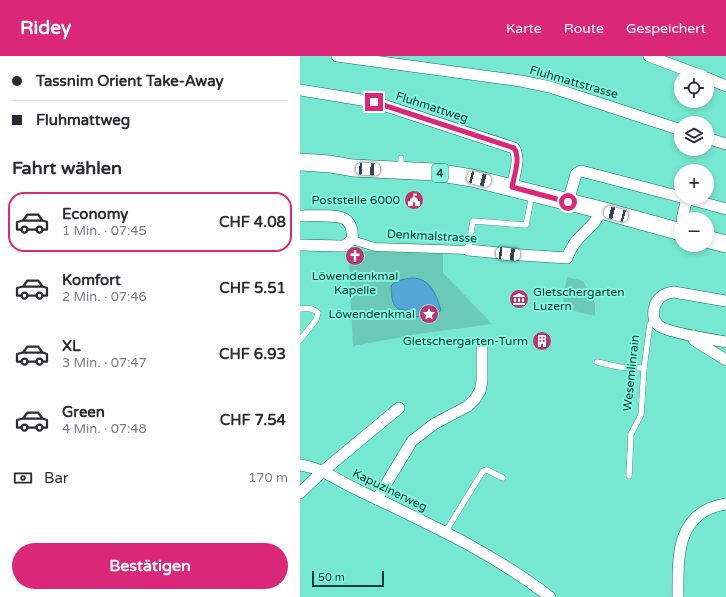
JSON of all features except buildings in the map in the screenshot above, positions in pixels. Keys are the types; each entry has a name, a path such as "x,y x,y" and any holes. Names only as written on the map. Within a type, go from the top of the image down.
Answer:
{"main road":[{"name":"4","path":"300,162 330,164 353,168"},
{"name":"4","path":"300,171 329,172 353,168 401,165 458,175 601,210 674,225"},
{"path":"714,241 726,244"}],"street":[{"name":"Fluhmattstrasse","path":"337,56 521,81 550,87 674,128"},
{"path":"649,56 681,68"},
{"path":"714,81 726,86"},
{"name":"Fluhmattweg","path":"300,90 374,102 514,148 517,152 518,158 512,187"},
{"path":"714,140 726,144"},
{"path":"568,202 576,174 581,171 674,195"},
{"path":"708,204 726,209"},
{"name":"Denkmalstrasse","path":"352,240 375,247 468,250 567,258 570,249 596,220 601,210"},
{"path":"300,216 334,217 344,219 349,223 352,229 352,240 344,246 300,245"},
{"path":"726,301 674,292 661,296 653,311 655,321 658,326 694,336 726,342"},
{"path":"694,336 694,340 726,360"},
{"path":"377,498 412,441 434,424 468,406 475,399 480,391 482,381 482,346"},
{"name":"Kapuzinerweg","path":"323,471 399,408"},
{"name":"Kapuzinerweg","path":"300,465 323,471 446,532 492,558 535,585 550,597"},
{"path":"300,493 323,471"},
{"path":"678,597 678,558 684,535 695,519 705,511 726,504"}],"lane":[{"path":"468,250 473,220 526,225 533,193"},
{"path":"300,309 306,308 318,313 316,320 300,340"},
{"name":"Wesemlinrain","path":"629,476 630,434 641,416 644,368 650,324 655,321"},
{"path":"597,362 619,367 644,368"},
{"path":"446,532 483,471 487,470 503,478"}],"shaded area":[{"path":"361,251 443,254 443,273 492,324 418,334 353,346 349,261 359,263"},
{"path":"567,277 583,281 595,303 595,316 570,310 571,306 569,303 563,302"},
{"path":"412,278 424,281 432,288 441,311 417,317 408,310 398,309 395,306 392,299 391,286 403,279"}],"place":[{"name":"Poststelle 6000","path":"414,200"},
{"name":"Löwendenkmal Kapelle","path":"355,256"},
{"name":"Gletschergarten Luzern","path":"519,299"},
{"name":"Löwendenkmal","path":"429,314"},
{"name":"Gletschergarten-Turm","path":"542,341"}],"route":[{"path":"374,102 514,148 517,152 518,158 512,187 568,202"}]}
